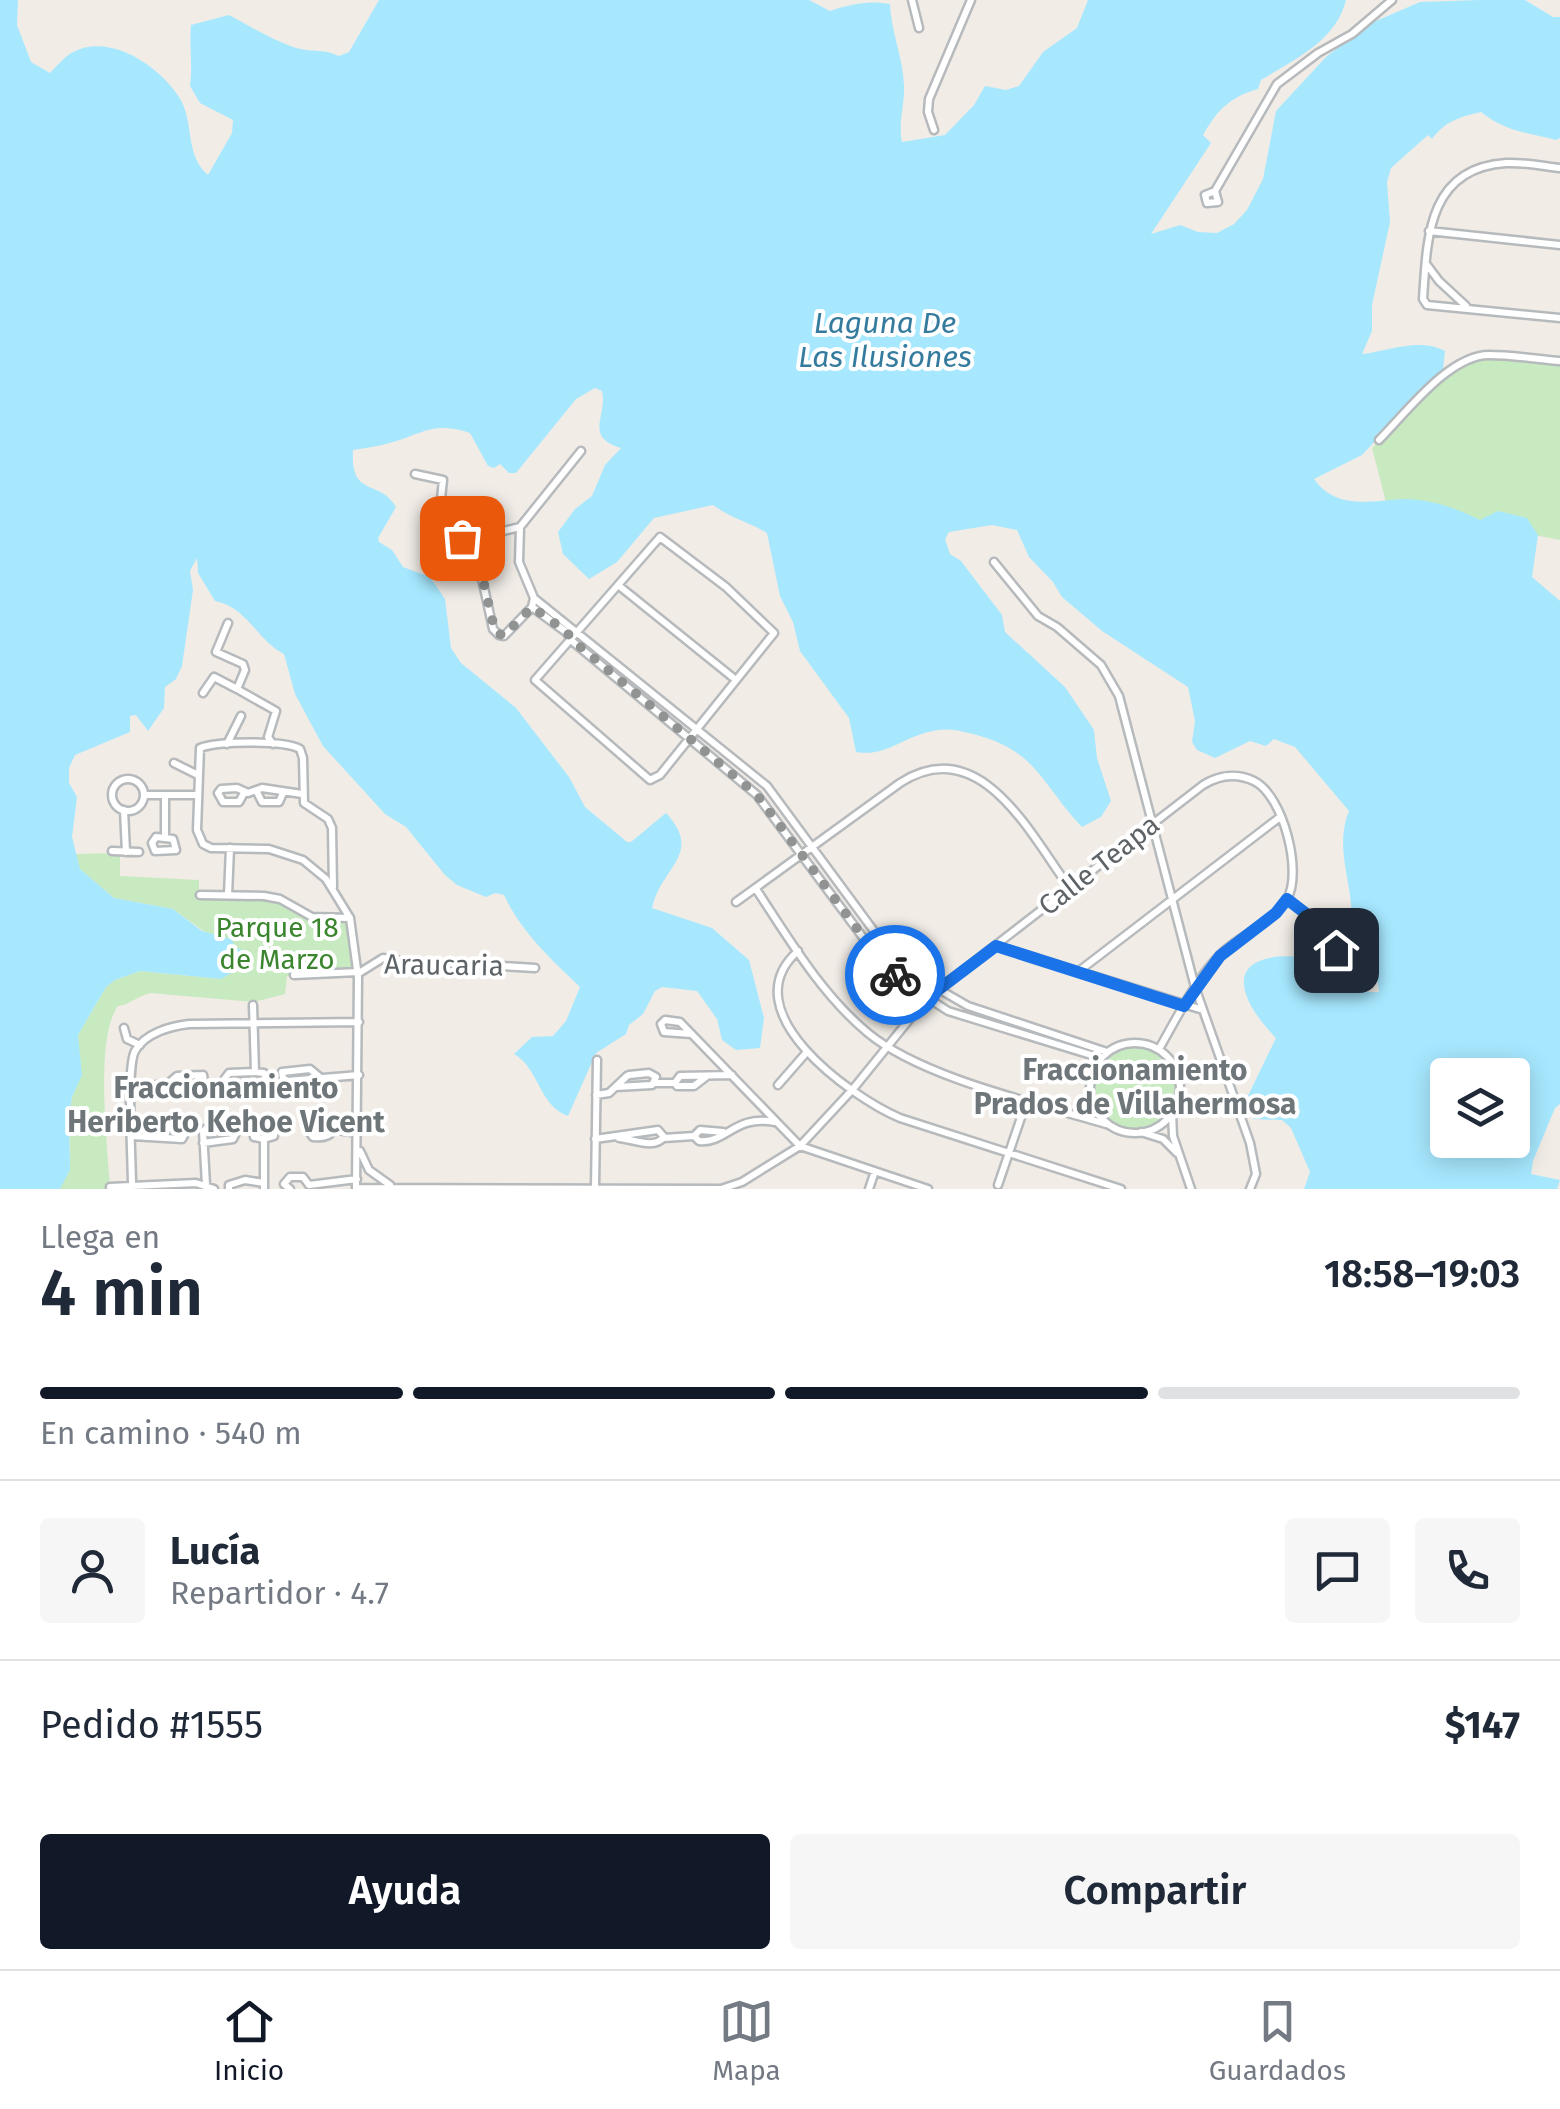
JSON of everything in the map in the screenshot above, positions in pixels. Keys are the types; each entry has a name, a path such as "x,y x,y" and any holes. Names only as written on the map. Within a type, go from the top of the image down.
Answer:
{"street":[{"path":"912,0 919,28"},
{"path":"934,130 928,112 930,99 971,0"},
{"path":"1216,192 1277,84 1318,53 1352,34 1392,0"},
{"path":"1560,168 1506,163 1472,172 1444,194 1429,232 1423,302 1430,306 1560,318"},
{"path":"1429,232 1560,245"},
{"path":"1426,259 1438,281 1472,308"},
{"path":"1378,440 1445,374 1472,358 1489,355 1560,362"},
{"path":"581,451 520,527 519,562 533,602 698,728 764,784 890,952 936,990 968,1006 1104,1055"},
{"path":"414,474 443,480 437,529 459,536 476,551 495,632 504,636 533,602"},
{"path":"441,499 495,533 520,527"},
{"path":"660,538 722,584 770,628 772,637 655,778 644,778 535,680 618,584 660,538"},
{"path":"994,562 1038,616 1073,640 1109,675 1125,714 1195,987 1252,1152 1256,1174 1250,1189"},
{"path":"618,584 736,680"},
{"path":"228,623 216,649 245,667 237,689"},
{"path":"565,626 570,638 757,795 880,959 926,999 953,1013 1104,1055"},
{"path":"203,693 214,677 276,711 268,737 273,744"},
{"path":"227,744 241,716"},
{"path":"333,887 331,824 308,807 302,794 304,758 300,749 273,744 200,748 197,830 202,844 211,848 260,848 308,863 333,887 350,918 358,973 357,1185"},
{"path":"174,763 198,775"},
{"path":"736,902 914,775 934,770 982,779 998,792 1069,887"},
{"name":"Calle Teapa","path":"726,1188 800,1146 936,990 1207,782 1233,776 1254,781 1265,788 1280,817"},
{"path":"134,780 145,794 134,810 124,810 113,800 116,786 134,780"},
{"path":"218,793 228,788 249,792 262,788 302,794"},
{"path":"145,794 197,795"},
{"path":"165,794 165,837"},
{"path":"124,810 126,852"},
{"path":"1080,971 1280,817 1294,873 1287,899 1276,913 1220,956 1195,987 1159,1049"},
{"path":"228,896 230,848"},
{"path":"112,851 139,852"},
{"path":"756,889 798,952 848,1014 887,1047 928,1068 1123,1132 1141,1132 1163,1139 1180,1158"},
{"path":"200,895 280,900 312,917 350,918"},
{"path":"1287,899 1314,920 1336,950"},
{"path":"996,946 1203,1010"},
{"path":"798,952 783,969 779,998 789,1027 806,1053 853,1089 900,1118 1121,1189"},
{"name":"Araucaria","path":"294,975 358,973 383,958 432,966 534,968"},
{"path":"253,1005 255,1072"},
{"path":"132,1184 132,1060 140,1045 175,1026 358,1022"},
{"path":"124,1028 127,1039 140,1045"},
{"path":"691,1034 800,1146 928,1189"},
{"path":"1109,1125 1095,1110 1090,1093 1092,1074 1104,1055 1131,1042 1159,1049 1174,1064 1180,1081 1178,1102 1172,1112 1161,1124 1141,1132"},
{"path":"778,1085 806,1053"},
{"path":"595,1188 597,1060"},
{"path":"326,1080 310,1070 282,1072 285,1081 326,1080 359,1075"},
{"path":"255,1072 266,1075 265,1083 224,1081 229,1073 255,1072"},
{"path":"596,1095 606,1094 632,1074 651,1073 655,1083 675,1083 680,1076 732,1075"},
{"path":"132,1090 169,1083 200,1084 204,1076 176,1076 169,1083"},
{"path":"998,1185 1027,1100"},
{"path":"1172,1112 1171,1128 1192,1189"},
{"path":"694,1136 699,1142 708,1142 754,1120 780,1124"},
{"path":"202,1145 208,1140 233,1139 234,1128 206,1128 202,1132 202,1145 211,1188"},
{"path":"334,1129 358,1134"},
{"path":"595,1139 658,1130 664,1138 694,1136 700,1130 723,1132"},
{"path":"358,1134 361,1155 369,1170 384,1182 401,1188"},
{"path":"132,1136 158,1136"},
{"path":"110,1187 132,1184 229,1188 238,1181 247,1186 264,1186 264,1139"},
{"path":"869,1189 874,1171"},
{"path":"309,1185 304,1177 286,1178 285,1186 292,1189 309,1185 726,1188"}],"green space":[{"path":"1478,357 1560,361 1560,540 1387,506 1372,448 1441,378"},
{"name":"Parque 18 de Marzo","path":"120,853 120,876 199,880 199,895 280,901 309,919 349,920 358,972 287,976 285,994 254,1002 150,993 118,1006 106,1043 104,1067 110,1189 60,1189 70,1169 69,1116 81,1075 78,1035 106,987 140,971 221,979 236,948 173,909 114,898 80,869 74,854"},
{"path":"1135,1043 1152,1046 1167,1056 1177,1071 1177,1105 1167,1120 1152,1130 1135,1133 1118,1130 1103,1120 1093,1105 1090,1088 1093,1071 1103,1056 1118,1046"}],"water":[{"name":"Laguna De Las Ilusiones","path":"0,0 18,0 17,25 31,62 50,73 73,52 102,47 132,55 159,74 184,107 192,148 208,175 232,133 233,120 200,103 190,86 191,25 229,15 293,47 339,56 349,52 379,0 809,0 830,11 860,3 890,4 903,75 902,142 945,135 974,105 985,86 1006,90 1019,86 1043,52 1077,28 1088,0 1346,0 1324,38 1261,80 1258,89 1232,100 1219,112 1203,135 1211,143 1151,234 1180,225 1198,232 1217,233 1234,224 1247,210 1263,179 1276,111 1326,57 1369,24 1420,2 1525,0 1553,17 1560,17 1560,138 1517,130 1481,112 1454,121 1432,139 1428,135 1391,168 1387,182 1390,222 1372,305 1372,331 1362,354 1425,345 1445,351 1443,369 1362,455 1314,479 1323,489 1343,499 1413,499 1443,505 1480,520 1498,511 1527,518 1538,535 1532,577 1560,601 1560,1104 1533,1161 1531,1174 1560,1180 1557,1189 1304,1189 1310,1172 1291,1128 1282,1120 1253,1119 1246,1100 1276,1038 1250,1003 1244,987 1247,970 1263,960 1298,957 1318,963 1354,987 1379,992 1353,926 1343,846 1349,811 1295,747 1274,739 1266,746 1250,741 1215,758 1197,750 1192,742 1195,721 1188,687 1102,631 1062,597 1029,557 1017,530 992,525 949,532 945,539 950,554 961,561 1002,615 1005,632 1065,687 1094,730 1097,758 1111,801 1101,817 1082,827 1025,759 994,741 962,731 934,730 884,750 856,752 849,718 800,651 793,622 780,596 767,533 713,505 654,518 617,562 589,579 563,554 558,532 575,509 592,496 605,465 621,448 603,438 602,391 595,388 576,399 516,473 509,473 500,464 488,466 470,433 447,428 353,450 353,465 361,482 389,498 396,507 379,542 392,550 403,567 430,577 445,599 451,648 461,663 516,708 569,777 585,807 627,842 666,813 677,827 681,850 652,908 712,928 749,960 764,1018 760,1048 736,1050 722,1040 717,1019 697,991 662,987 655,991 626,1034 596,1053 568,1116 558,1111 529,1068 514,1054 532,1037 553,1036 566,1021 580,987 528,933 504,895 486,897 457,885 406,827 385,814 323,746 295,694 284,654 235,610 215,601 198,573 197,558 190,571 193,590 182,666 176,679 165,687 164,708 148,731 136,715 130,716 130,732 75,755 69,768 69,783 77,797 72,837 80,869 114,898 173,909 202,931 231,939 246,959 241,967 221,979 140,971 106,987 78,1035 82,1075 69,1116 70,1170 60,1189 0,1189"}],"way so far":[{"path":"462,538 477,554 495,632 504,636 532,607 749,786 895,975"}],"district":[{"name":"Fraccionamiento Prados de Villahermosa","path":"1135,1087"},
{"name":"Fraccionamiento Heriberto Kehoe Vicent","path":"226,1105"}],"route":[{"path":"895,975 926,999 996,946 1184,1006 1220,956 1276,913 1287,899 1314,920 1336,950"}]}
